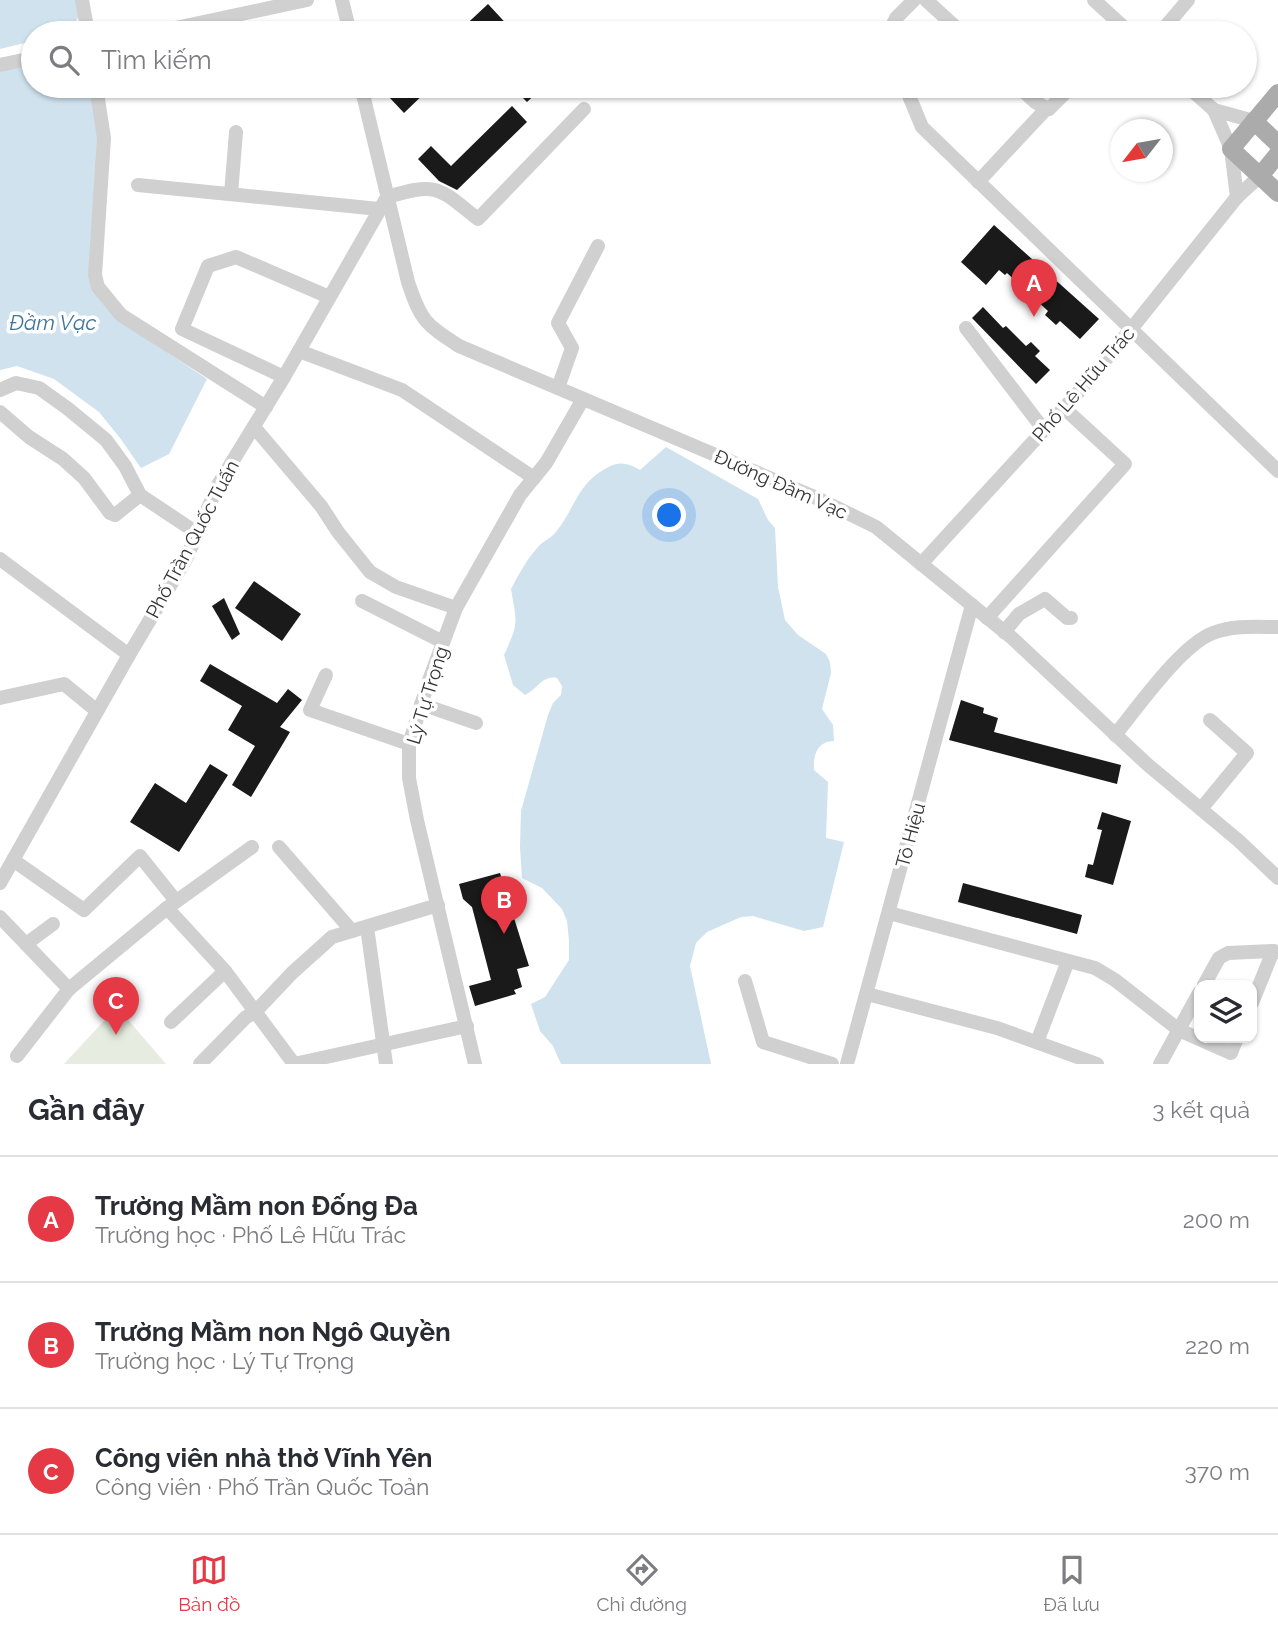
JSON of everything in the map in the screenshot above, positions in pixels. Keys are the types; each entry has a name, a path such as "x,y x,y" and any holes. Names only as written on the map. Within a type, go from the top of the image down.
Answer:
{"main road":[{"path":"1278,93 1231,149 1278,193"},
{"path":"1254,121 1278,144"},
{"path":"1260,176 1278,155"}],"street":[{"path":"82,0 86,21"},
{"path":"208,21 307,0"},
{"path":"342,0 347,21"},
{"path":"894,21 914,0"},
{"path":"926,0 949,21"},
{"path":"1094,0 1114,21"},
{"path":"1170,21 1188,0"},
{"path":"0,65 21,61"},
{"path":"98,98 104,138 95,275 98,287 121,315 266,407"},
{"name":"Đường Đầm Vạc","path":"363,98 383,203 418,312 428,326 459,346 819,499 876,527 1004,632 1278,878"},
{"path":"910,98 922,127 1278,471"},
{"path":"1030,98 1047,108"},
{"path":"978,182 1047,108 1060,98"},
{"path":"1200,98 1214,110 1231,149 1237,197"},
{"path":"138,185 383,203 416,188 440,189 478,219 584,110"},
{"path":"1214,110 1254,121"},
{"path":"232,194 236,132"},
{"name":"Phố Lê Hữu Trác","path":"921,564 1064,408 1237,197 1260,176"},
{"name":"Phố Trần Quốc Tuấn","path":"0,883 128,655 186,559 218,485 284,377 383,203"},
{"path":"558,388 572,348 558,323 598,246"},
{"path":"284,377 182,329 208,266 236,257 329,297"},
{"path":"966,328 1044,430"},
{"path":"299,351 402,390 534,478"},
{"path":"0,390 16,383 39,388 67,408 106,440 125,466 140,495 197,533"},
{"name":"Lý Tự Trọng","path":"475,1064 409,778 409,744 456,608 520,495 546,463 583,399"},
{"path":"987,618 1125,464 1064,408"},
{"path":"0,412 29,437 63,459 110,513 120,512 140,495"},
{"path":"254,427 321,506 370,572 396,587 456,608"},
{"path":"1266,460 1278,448"},
{"path":"0,559 128,655"},
{"path":"1004,632 1019,614 1045,599 1067,618 1071,618"},
{"path":"362,601 443,642"},
{"name":"Tô Hiệu","path":"847,1064 889,914 933,740 972,605"},
{"path":"1115,734 1198,640 1231,628 1278,627"},
{"path":"326,675 310,710 409,744"},
{"path":"0,698 64,684 97,710"},
{"path":"421,704 477,723"},
{"path":"1201,809 1247,753 1210,720"},
{"path":"17,1056 69,989 172,904 252,846"},
{"path":"279,847 352,931"},
{"path":"13,860 84,910 139,856 172,904 294,1064 467,1026"},
{"path":"200,1064 331,937 438,905"},
{"path":"889,914 1095,968 1115,980 1178,1030 1194,1037"},
{"path":"0,917 69,989"},
{"path":"26,944 53,924"},
{"path":"367,926 386,1064"},
{"path":"1206,980 1219,958 1228,953 1276,952 1257,992"},
{"path":"1037,1042 1069,961"},
{"path":"171,1022 225,971"},
{"path":"745,981 762,1042 832,1064"},
{"path":"866,994 998,1028 1097,1064"},
{"path":"1160,1064 1194,1002"},
{"path":"1208,1043 1231,1053 1235,1043"}],"shaded area":[{"path":"117,1007 166,1064 64,1064"}],"water":[{"path":"0,0 78,0 80,12 76,21 21,21 21,44 0,49"},
{"name":"Đầm Vạc","path":"21,64 21,98 93,98 98,137 91,253 117,319 207,379 169,454 141,468 99,412 54,379 17,366 0,370 0,68"},
{"path":"666,447 758,499 775,528 778,587 785,620 798,635 826,654 830,662 831,673 822,709 833,725 834,741 820,746 817,750 814,770 828,782 826,838 844,842 823,927 804,931 753,916 741,917 707,932 696,943 690,966 711,1064 561,1064 553,1046 540,1031 531,1004 545,997 569,960 567,921 562,909 542,888 522,878 520,847 521,811 548,715 553,703 561,695 562,686 557,678 547,679 525,695 513,685 504,655 515,623 511,589 530,557 555,533 588,482 610,466 618,464 631,465 640,470"}],"building":[{"path":"488,4 504,21 470,21"},
{"path":"390,98 420,98 404,113"},
{"path":"512,106 527,122 457,190 439,181 418,159 431,146 451,166"},
{"path":"994,225 1099,319 1080,339 1060,321 1056,325 1045,315 1048,311 1007,273 1005,275 999,270 986,285 961,262"},
{"path":"983,307 1003,328 1006,326 1026,346 1031,342 1040,351 1035,356 1050,370 1036,384 972,318"},
{"path":"254,581 301,614 282,641 235,608"},
{"path":"224,598 240,634 232,640 212,606"},
{"path":"210,664 277,703 288,689 302,700 280,727 290,732 251,797 232,785 255,746 228,730 242,706 200,681"},
{"path":"961,700 984,708 983,713 998,718 994,732 1121,765 1117,784 949,740"},
{"path":"210,764 228,775 179,852 130,822 155,783 186,803"},
{"path":"1102,812 1131,821 1113,885 1085,877 1088,864 1093,865 1102,830 1097,829"},
{"path":"500,873 529,966 517,969 522,987 514,990 516,994 475,1006 469,986 491,980 472,907 463,899 459,884"},
{"path":"963,883 1082,915 1077,934 958,902"}],"place":[{"name":"Trường Mầm non Đống Đa","path":"1034,317"},
{"name":"Trường Mầm non Ngô Quyền","path":"504,934"},
{"name":"Công viên nhà thờ Vĩnh Yên","path":"116,1035"}]}
